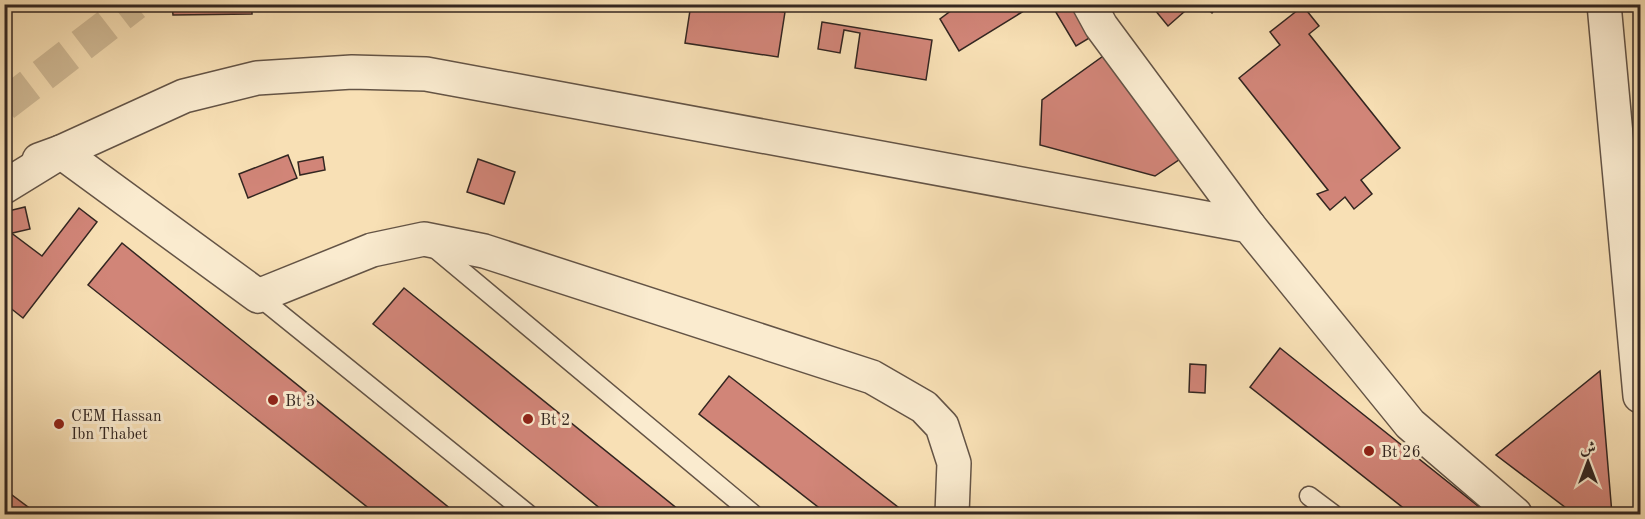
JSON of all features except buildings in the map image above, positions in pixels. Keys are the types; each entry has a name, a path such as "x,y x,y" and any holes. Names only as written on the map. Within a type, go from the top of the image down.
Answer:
{"street":[{"path":"1089,4 1101,26 1249,226 1410,423 1515,514"},
{"path":"1604,4 1637,308 1641,396"},
{"path":"4,174 61,152 184,96 257,78 352,72 426,74 1249,226"},
{"path":"4,187 61,152"},
{"path":"61,152 258,296 372,250 424,239 484,251 872,377 924,407 942,426 954,462 952,514"}],"lane":[{"path":"424,239 753,514"},
{"path":"258,296 528,514"},
{"path":"1309,496 1333,514"}],"tunnel":[{"path":"4,105 135,4"}],"place":[{"name":"Bt 3","path":"273,400"},
{"name":"Bt 2","path":"528,419"},
{"name":"CEM Hassan Ibn Thabet","path":"59,424"},
{"name":"Bt 26","path":"1369,451"}]}
